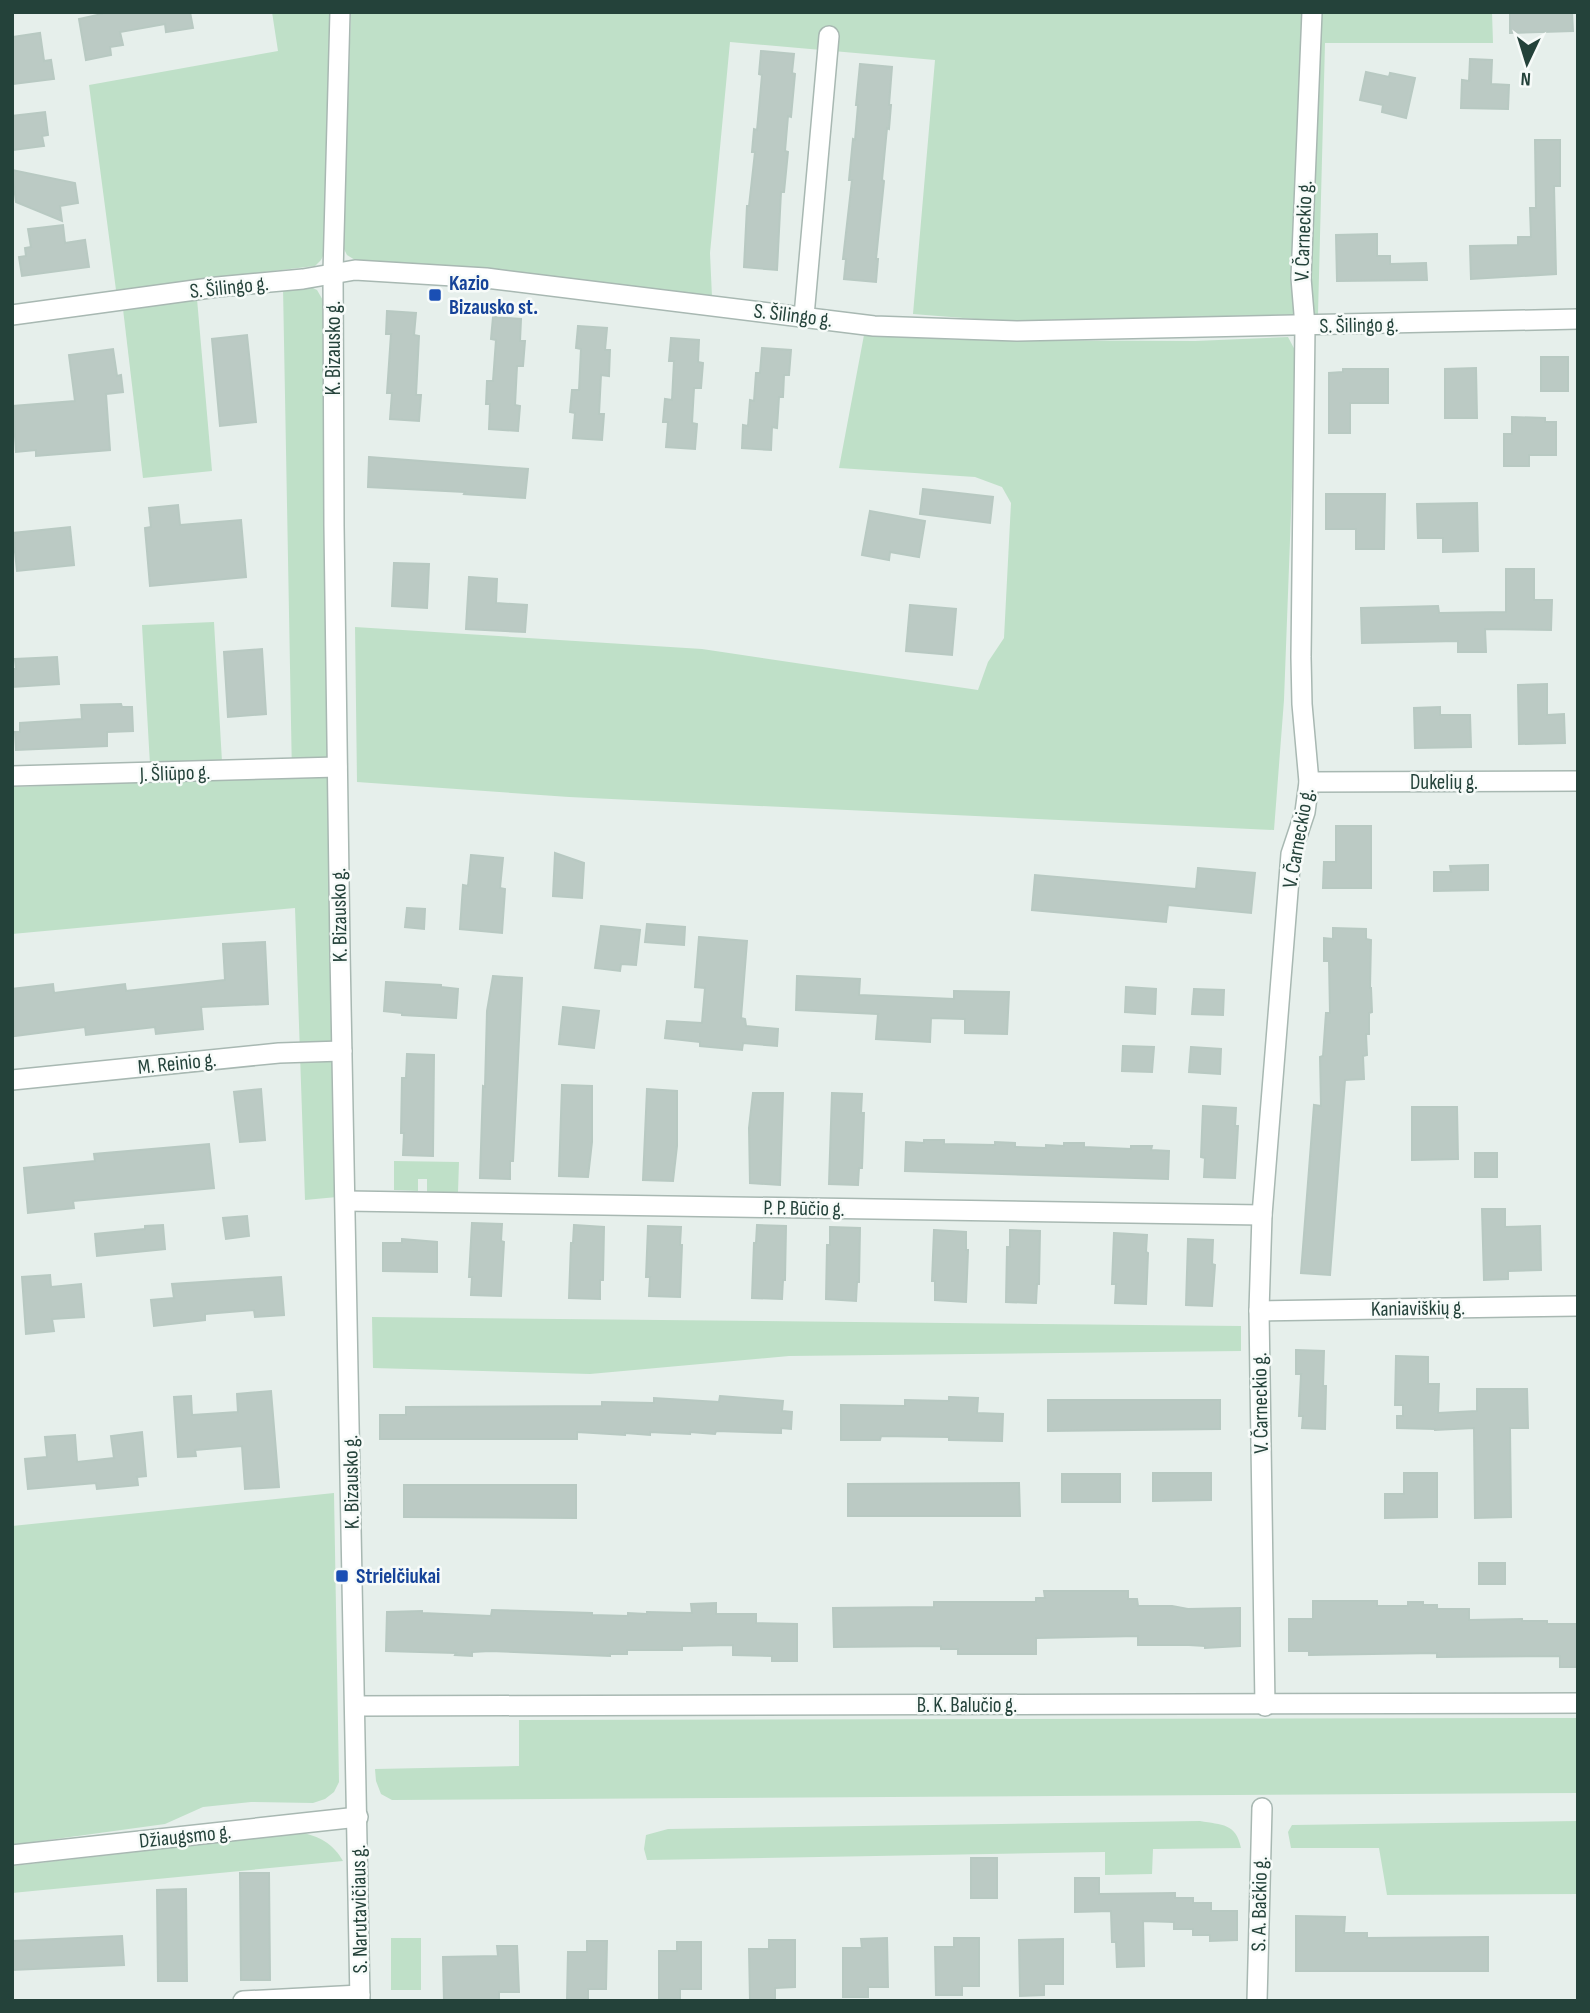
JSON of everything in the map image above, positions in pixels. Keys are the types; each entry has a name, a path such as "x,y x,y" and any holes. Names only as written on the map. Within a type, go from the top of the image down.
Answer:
{"street":[{"name":"K. Bizausko g.","path":"340,12 333,274 337,767 358,1817"},
{"name":"V. Čarneckio g.","path":"1265,1706 1259,1311 1262,1214 1291,854 1305,812 1309,782 1301,657 1305,326 1301,278 1312,12"},
{"path":"804,316 829,36"},
{"name":"S. Šilingo g.","path":"12,315 355,270 486,278 874,326 1017,331 1578,319"},
{"name":"J. Šliūpo g.","path":"12,776 337,767"},
{"name":"Dukelių g.","path":"1309,782 1578,781"},
{"name":"M. Reinio g.","path":"12,1080 279,1053 342,1051"},
{"name":"P. P. Būčio g.","path":"346,1200 1262,1214"},
{"name":"Kaniaviškių g.","path":"1259,1311 1578,1306"},
{"name":"B. K. Balučio g.","path":"356,1706 1265,1706 1578,1703"},
{"name":"S. A. Bačkio g.","path":"1257,2001 1262,1808"},
{"name":"Džiaugsmo g.","path":"12,1855 358,1817"},
{"name":"S. Narutavičiaus g.","path":"358,1817 360,1998"},
{"path":"243,2001 360,1998"}],"green space":[{"path":"272,12 332,12 324,254 321,260 315,266 116,290 89,85 278,51"},
{"path":"351,12 1492,12 1493,43 1325,43 1318,314 1001,321 913,314 935,60 730,42 710,253 712,297 499,271 355,260 347,255 343,247"},
{"path":"307,285 317,290 324,302 328,513 327,747 337,1197 305,1200 295,908 12,934 12,787 151,782 142,625 214,622 223,779 292,776 283,287"},
{"path":"197,299 212,471 143,478 123,309"},
{"path":"864,335 963,340 1195,341 1288,337 1297,354 1284,700 1274,830 569,797 357,782 355,627 702,649 978,690 988,662 1004,638 1011,503 1002,487 975,477 839,468"},
{"path":"394,1161 459,1162 458,1192 427,1192 427,1179 418,1179 418,1191 394,1190"},
{"path":"372,1317 1241,1326 1241,1351 789,1356 590,1374 373,1368"},
{"path":"334,1493 339,1782 334,1792 313,1803 251,1802 203,1807 165,1824 12,1845 12,1526"},
{"path":"1578,1718 1578,1793 392,1800 381,1794 375,1769 519,1766 519,1720"},
{"path":"1200,1821 1232,1830 1241,1848 1153,1849 1152,1874 1105,1875 1105,1852 647,1860 644,1849 646,1835 668,1829"},
{"path":"1578,1821 1578,1894 1387,1895 1379,1848 1291,1848 1288,1832 1292,1825"},
{"path":"304,1833 326,1842 343,1861 12,1893 12,1866"},
{"path":"391,1938 421,1938 421,1990 391,1990"}],"building":[{"path":"102,12 190,12 193,28 166,32 165,24 120,32 123,45 110,47 111,55 86,60 79,19"},
{"path":"1510,12 1572,12 1573,31 1510,33"},
{"path":"40,33 44,61 51,60 54,79 12,84 12,37"},
{"path":"761,51 794,54 792,73 795,74 791,117 788,116 784,192 781,192 777,270 744,267 747,206 755,152 752,152 754,129 757,130 762,75 759,74"},
{"path":"1470,59 1492,60 1491,84 1509,85 1508,109 1461,108 1462,80 1469,81"},
{"path":"860,64 892,67 876,282 844,279 846,259 843,259 852,180 849,180 853,139 855,140"},
{"path":"1366,72 1389,77 1390,73 1415,78 1406,118 1382,112 1383,105 1360,100"},
{"path":"45,112 48,135 42,136 44,146 12,150 12,116"},
{"path":"1535,140 1560,140 1560,186 1554,186 1556,274 1471,279 1470,246 1518,245 1518,237 1531,237 1530,208 1536,208"},
{"path":"12,170 75,183 78,203 60,206 62,221 16,202"},
{"path":"63,225 65,243 85,240 89,267 22,276 19,257 26,256 25,248 31,247 28,229"},
{"path":"1377,234 1377,256 1390,256 1390,264 1426,263 1427,280 1337,281 1336,235"},
{"path":"387,311 416,313 414,335 419,336 416,395 421,395 419,421 390,419 392,393 387,393 391,334 386,334"},
{"path":"493,317 521,319 520,341 525,341 523,366 517,366 515,405 520,406 518,431 489,429 490,404 486,404 487,381 493,381 496,340 491,339"},
{"path":"578,326 607,328 605,350 610,350 609,376 601,375 599,414 604,414 602,440 573,438 575,413 570,412 572,390 579,390 581,349 576,348"},
{"path":"247,335 256,422 220,426 212,339"},
{"path":"671,338 699,340 698,362 703,363 701,388 694,388 692,423 697,424 695,449 666,447 668,422 663,422 665,399 672,400 674,361 669,361"},
{"path":"762,348 791,350 789,375 784,375 783,397 779,397 777,428 772,427 771,450 742,448 743,425 748,426 750,400 754,401 756,373 760,373"},
{"path":"113,349 117,376 121,375 123,392 106,394 110,450 36,456 36,450 16,452 13,406 75,401 69,355"},
{"path":"1541,357 1568,357 1568,391 1541,391"},
{"path":"1476,368 1477,418 1445,418 1445,369"},
{"path":"1343,369 1388,369 1388,403 1350,403 1350,433 1329,433 1329,373 1343,372"},
{"path":"1512,417 1545,418 1545,422 1556,422 1556,455 1529,455 1529,466 1504,466 1504,434 1512,434"},
{"path":"369,457 528,469 525,498 368,487"},
{"path":"923,489 993,497 990,523 920,514"},
{"path":"1326,494 1385,494 1384,549 1356,549 1356,529 1326,529"},
{"path":"1477,503 1478,551 1443,552 1443,538 1418,538 1417,504"},
{"path":"178,505 180,525 241,520 246,577 150,586 145,528 151,527 149,508"},
{"path":"870,511 925,521 919,557 890,552 889,560 862,555"},
{"path":"70,527 74,565 17,571 13,533"},
{"path":"394,563 429,564 427,608 392,606"},
{"path":"1506,569 1534,569 1534,600 1552,600 1551,630 1485,629 1486,652 1458,652 1458,641 1362,643 1361,608 1438,606 1439,613 1506,612"},
{"path":"469,577 497,579 496,603 527,605 525,632 466,629"},
{"path":"910,605 956,609 952,655 906,651"},
{"path":"262,649 266,714 228,717 224,652"},
{"path":"57,657 59,684 12,687 15,659"},
{"path":"1547,684 1547,715 1564,714 1565,743 1519,744 1518,685"},
{"path":"121,704 122,707 132,707 133,731 107,732 107,746 16,750 15,732 20,732 20,723 82,719 81,705"},
{"path":"1440,707 1440,715 1470,715 1471,747 1415,748 1414,708"},
{"path":"1336,826 1371,826 1371,888 1323,888 1324,862 1336,862"},
{"path":"555,853 584,863 582,898 553,896"},
{"path":"471,855 503,858 500,888 505,889 502,933 460,929 463,885 468,886"},
{"path":"1488,865 1488,890 1434,891 1434,872 1451,872 1450,866"},
{"path":"1198,868 1255,873 1251,913 1168,905 1166,922 1032,910 1035,875 1196,889"},
{"path":"407,908 425,909 424,929 405,927"},
{"path":"647,924 685,927 684,945 645,942"},
{"path":"601,926 640,930 636,965 621,964 620,971 595,968"},
{"path":"1333,928 1366,929 1366,939 1371,940 1372,1012 1369,1013 1369,1034 1366,1034 1367,1055 1363,1056 1364,1079 1345,1080 1330,1275 1301,1273 1314,1105 1321,1106 1320,1057 1323,1056 1326,1013 1330,1013 1329,961 1324,961 1324,938 1333,939"},
{"path":"699,937 747,941 741,1018 745,1019 746,1026 778,1029 777,1046 743,1043 742,1050 700,1046 700,1042 665,1038 667,1021 702,1023 705,988 695,987"},
{"path":"265,942 268,1004 201,1007 203,1029 156,1034 155,1027 86,1035 85,1027 14,1036 12,989 53,984 54,993 125,984 126,991 225,980 223,944"},
{"path":"493,976 522,978 510,1179 480,1178 487,1011"},
{"path":"797,976 860,979 859,995 954,999 954,991 1009,992 1007,1034 965,1033 965,1019 931,1018 930,1042 876,1039 878,1014 796,1010"},
{"path":"386,982 441,985 458,989 456,1018 402,1015 384,1011"},
{"path":"1126,987 1156,989 1155,1014 1125,1012"},
{"path":"1194,989 1224,990 1223,1015 1192,1014"},
{"path":"563,1007 599,1011 594,1048 559,1044"},
{"path":"1123,1046 1154,1047 1152,1072 1122,1071"},
{"path":"1191,1047 1221,1049 1220,1074 1189,1072"},
{"path":"407,1054 434,1055 433,1156 403,1155 402,1078 406,1078"},
{"path":"562,1085 592,1086 592,1142 588,1177 559,1176"},
{"path":"261,1089 265,1140 240,1142 234,1092"},
{"path":"647,1089 677,1091 677,1146 673,1181 643,1180"},
{"path":"753,1093 783,1093 780,1185 750,1183 749,1128"},
{"path":"832,1093 862,1094 862,1168 859,1168 858,1185 829,1184"},
{"path":"1203,1106 1236,1108 1235,1126 1238,1126 1235,1178 1204,1177 1205,1158 1201,1157"},
{"path":"1412,1107 1457,1107 1458,1159 1412,1160"},
{"path":"924,1140 944,1140 944,1144 1015,1143 1015,1147 1046,1148 1046,1145 1064,1146 1064,1143 1084,1143 1084,1147 1131,1149 1131,1146 1152,1146 1151,1150 1169,1151 1168,1179 905,1171 906,1142 924,1143"},
{"path":"209,1144 214,1188 73,1201 74,1208 28,1213 24,1168 95,1161 94,1154"},
{"path":"1475,1153 1497,1153 1497,1177 1475,1177"},
{"path":"1482,1209 1505,1209 1505,1227 1540,1226 1541,1270 1508,1271 1508,1279 1484,1280"},
{"path":"247,1216 249,1236 226,1239 223,1218"},
{"path":"472,1223 502,1224 501,1241 504,1242 501,1296 471,1295 472,1277 469,1277"},
{"path":"163,1225 165,1249 97,1256 95,1234"},
{"path":"574,1225 604,1227 600,1299 569,1298"},
{"path":"757,1225 786,1226 782,1299 752,1298"},
{"path":"648,1226 681,1227 680,1297 649,1296 650,1277 646,1277"},
{"path":"830,1227 860,1228 856,1301 826,1299"},
{"path":"934,1230 966,1232 966,1302 935,1300 935,1281 932,1281"},
{"path":"1010,1230 1040,1231 1036,1303 1006,1302"},
{"path":"1114,1233 1147,1235 1146,1304 1115,1303 1116,1284 1112,1284"},
{"path":"402,1239 437,1242 437,1272 383,1271 383,1243 402,1243"},
{"path":"1188,1239 1213,1240 1212,1264 1215,1265 1212,1306 1186,1305"},
{"path":"50,1275 51,1287 81,1284 84,1317 52,1319 54,1331 26,1334 22,1277"},
{"path":"281,1277 284,1315 255,1317 254,1310 205,1314 205,1320 154,1326 151,1300 174,1298 172,1284"},
{"path":"1296,1350 1324,1351 1325,1429 1302,1428 1303,1416 1299,1416 1301,1374 1296,1374"},
{"path":"1396,1356 1428,1357 1428,1384 1439,1384 1438,1413 1477,1411 1477,1389 1527,1389 1528,1428 1510,1428 1511,1517 1475,1518 1474,1428 1397,1428 1397,1416 1403,1416 1403,1405 1395,1405"},
{"path":"271,1391 279,1487 245,1489 242,1446 195,1450 196,1456 178,1457 174,1397 191,1396 192,1415 238,1412 237,1394"},
{"path":"720,1396 783,1401 782,1411 792,1412 791,1429 781,1428 781,1433 650,1432 650,1435 577,1432 577,1439 380,1439 380,1415 406,1415 406,1407 602,1406 602,1402 654,1403 654,1398 719,1402"},
{"path":"949,1397 978,1398 977,1413 1003,1414 1002,1441 881,1436 880,1440 841,1440 841,1405 905,1406 905,1400 949,1401"},
{"path":"1048,1400 1220,1400 1220,1429 1048,1431"},
{"path":"142,1432 146,1476 137,1477 138,1485 97,1489 96,1483 28,1489 25,1459 47,1457 45,1437 75,1435 77,1462 114,1458 111,1436"},
{"path":"1153,1473 1211,1473 1211,1500 1153,1501"},
{"path":"1404,1473 1437,1473 1437,1517 1385,1518 1385,1494 1404,1494"},
{"path":"1062,1474 1120,1474 1120,1502 1062,1502"},
{"path":"1019,1483 1020,1516 848,1516 848,1484"},
{"path":"404,1485 576,1485 576,1518 404,1517"},
{"path":"1479,1563 1505,1563 1505,1584 1479,1584"},
{"path":"1044,1591 1128,1591 1128,1599 1137,1599 1138,1606 1240,1608 1240,1646 1205,1648 1189,1645 1138,1645 1138,1636 1036,1638 1036,1654 958,1654 958,1649 941,1649 941,1646 834,1647 833,1608 934,1607 934,1602 1036,1602 1036,1598 1045,1598"},
{"path":"1313,1601 1377,1601 1377,1606 1408,1606 1408,1602 1423,1602 1423,1605 1437,1605 1437,1609 1469,1609 1469,1620 1522,1619 1547,1621 1547,1624 1578,1624 1578,1667 1560,1667 1560,1656 1437,1657 1437,1653 1309,1655 1309,1651 1289,1651 1289,1619 1313,1619"},
{"path":"716,1603 716,1614 756,1614 756,1623 797,1624 797,1661 772,1661 772,1656 733,1655 733,1645 682,1646 682,1650 627,1650 627,1654 610,1656 490,1651 472,1652 472,1656 386,1651 387,1612 422,1611 491,1616 492,1610 628,1616 628,1613 647,1612 692,1613 691,1604"},
{"path":"971,1858 997,1858 997,1898 971,1898"},
{"path":"240,1873 269,1873 270,1980 241,1980"},
{"path":"1075,1878 1099,1878 1099,1894 1175,1893 1175,1898 1193,1898 1193,1903 1211,1903 1211,1911 1237,1911 1237,1940 1210,1941 1210,1935 1193,1935 1193,1929 1174,1929 1174,1922 1143,1921 1144,1966 1117,1967 1116,1942 1112,1942 1111,1911 1075,1912"},
{"path":"186,1889 187,1981 158,1981 157,1890"},
{"path":"1296,1916 1345,1917 1344,1933 1367,1933 1367,1938 1488,1937 1488,1971 1296,1971"},
{"path":"122,1936 124,1965 12,1970 12,1941"},
{"path":"887,1938 888,1987 868,1987 868,1997 843,1997 843,1948 862,1948 861,1939"},
{"path":"954,1938 979,1938 979,1986 962,1986 962,1995 936,1995 935,1947 954,1947"},
{"path":"1063,1939 1063,1984 1044,1984 1044,1995 1020,1996 1019,1940"},
{"path":"769,1940 795,1940 795,1987 775,1988 775,2000 750,2000 749,1949 769,1949"},
{"path":"587,1941 607,1941 606,1989 588,1989 588,2001 567,2001 568,1952 587,1952"},
{"path":"677,1942 701,1942 701,1989 680,1989 680,2000 659,1999 659,1951 677,1951"},
{"path":"497,1946 517,1946 519,1992 499,1992 499,2001 444,2001 443,1957 498,1956"}],"place":[{"name":"Kazio Bizausko st.","path":"435,295"},
{"name":"Strielčiukai","path":"342,1576"}]}
